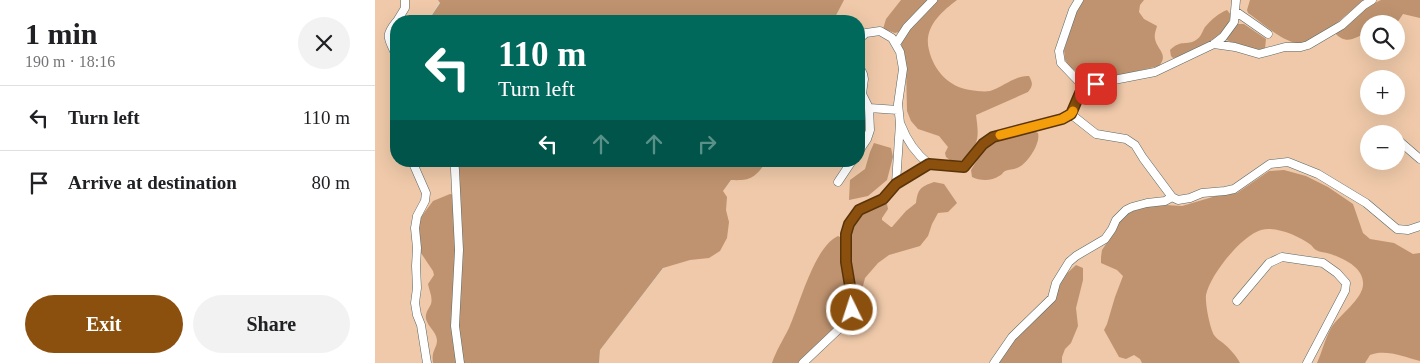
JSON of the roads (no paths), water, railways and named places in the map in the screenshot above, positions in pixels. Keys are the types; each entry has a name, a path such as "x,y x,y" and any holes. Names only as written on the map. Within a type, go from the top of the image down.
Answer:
{"lane":[{"path":"401,15 405,8 405,0"},
{"path":"896,44 907,27 933,0"},
{"path":"1079,0 1073,10 1059,51 1061,63 1083,86"},
{"path":"1083,86 1155,72 1214,44 1223,37 1233,22 1236,0"},
{"path":"1214,44 1259,54 1285,47 1308,46 1342,25 1372,0"},
{"path":"1235,11 1268,34"},
{"path":"390,30 388,35 390,44"},
{"path":"865,34 880,31 885,33 892,38 900,52 903,69 897,104 900,123 896,184"},
{"path":"803,363 841,327 852,310 846,262 846,234 849,224 859,210 883,199 896,184 929,164 964,167 983,144 993,137 1062,119 1071,114 1083,86"},
{"path":"865,100 869,108 870,130 865,142"},
{"path":"869,108 898,110"},
{"path":"1071,114 1096,134 1126,139 1135,144 1172,197 1178,200 1202,193 1225,192 1234,189 1270,164 1288,162 1318,174 1358,198 1397,229 1408,230 1420,226"},
{"path":"900,123 906,138 916,152 929,164"},
{"path":"1405,146 1420,159"},
{"path":"415,167 426,192 425,201 417,216 415,228 417,288 415,303 421,325 427,363"},
{"path":"455,167 459,250 455,326 460,363"},
{"path":"838,182 848,167"},
{"path":"994,363 1012,337 1052,298 1056,283 1075,256 1105,239 1112,229 1115,220 1126,210 1147,203 1165,201 1172,197"},
{"path":"1237,301 1269,263 1282,257 1323,263 1337,273 1346,283 1345,291 1307,363"}]}
